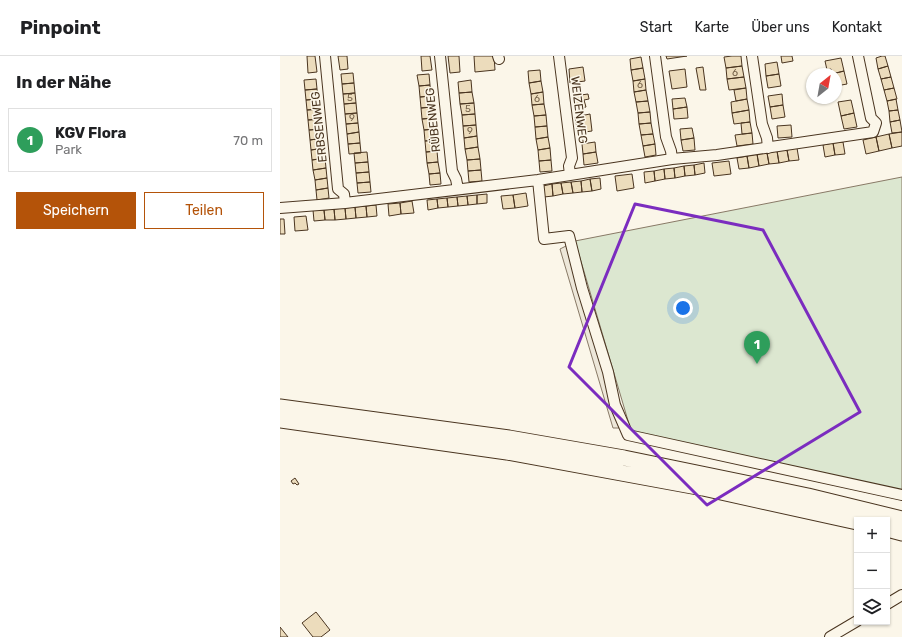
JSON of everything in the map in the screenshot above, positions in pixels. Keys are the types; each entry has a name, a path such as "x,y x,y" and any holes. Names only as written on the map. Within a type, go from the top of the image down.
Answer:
{"highway":[{"path":"280,407 509,438 616,457 801,495 902,519"},
{"path":"280,420 515,453 703,488 854,521"},
{"path":"890,530 902,533"}],"street":[{"name":"ERBSENWEG","path":"325,56 338,189 344,198"},
{"name":"RÜBENWEG","path":"440,56 452,171 457,184"},
{"name":"WEIZENWEG","path":"559,56 572,158 569,170"},
{"path":"655,56 666,137 671,155"},
{"path":"752,56 762,124 767,143"},
{"path":"280,208 344,198 457,184 538,180 569,170 671,155 717,155 767,143 873,132 876,123 871,118 858,56"},
{"path":"538,180 544,239 569,236 582,288 608,372 615,405 628,434 902,496"},
{"path":"890,602 902,595"},
{"path":"830,637 854,623"}],"highlighted area":[{"path":"635,204 763,230 860,412 707,505 569,367"}],"green space":[{"path":"902,177 902,500 634,441 575,241"}],"shaded area":[{"path":"568,245 619,428 613,428 560,249"}],"building":[{"path":"307,56 315,56 317,72 308,73"},
{"path":"338,56 347,56 348,69 340,70"},
{"path":"421,56 430,56 432,70 422,71"},
{"path":"448,56 459,56 460,72 450,73"},
{"path":"474,56 494,56 495,70 475,72"},
{"path":"666,56 687,56 667,59"},
{"path":"741,56 742,66 726,68 724,57"},
{"path":"781,56 792,56 793,61 782,63"},
{"path":"885,56 888,66 878,69 876,58"},
{"path":"641,57 643,68 631,70 630,59"},
{"path":"841,58 844,71 842,72 842,68 827,68 825,61"},
{"path":"777,62 779,74 766,76 765,64"},
{"path":"742,66 744,77 727,79 726,68"},
{"path":"888,66 891,77 881,79 878,69"},
{"path":"583,67 585,81 570,83 569,69"},
{"path":"703,67 706,90 700,90 696,68"},
{"path":"643,68 645,79 633,81 631,70"},
{"path":"685,69 687,87 672,89 669,71"},
{"path":"540,70 541,81 529,83 528,71"},
{"path":"844,71 847,84 842,85 842,72"},
{"path":"353,73 354,83 342,84 341,74"},
{"path":"429,74 430,85 419,86 417,75"},
{"path":"779,74 781,86 768,88 766,76"},
{"path":"744,77 746,88 729,90 727,79"},
{"path":"891,77 894,88 884,90 881,79"},
{"path":"316,79 317,89 305,90 304,80"},
{"path":"645,79 646,90 634,92 633,81"},
{"path":"471,80 472,92 459,93 458,82"},
{"path":"541,81 543,92 531,94 529,83"},
{"path":"354,83 355,93 343,94 342,84"},
{"path":"430,85 431,96 420,97 419,86"},
{"path":"746,88 747,99 736,101 734,90"},
{"path":"894,88 897,99 887,101 884,90"},
{"path":"317,89 318,99 306,100 305,90"},
{"path":"646,90 648,101 636,102 634,92"},
{"path":"472,92 474,103 460,104 459,93"},
{"path":"543,92 544,104 532,105 531,94"},
{"path":"355,93 356,103 344,104 343,94"},
{"path":"588,94 589,99 584,100 586,107 576,109 574,96"},
{"path":"782,94 783,105 770,107 768,96"},
{"path":"431,96 432,107 421,108 420,97"},
{"path":"685,98 687,107 673,109 672,99"},
{"path":"318,99 320,109 307,110 306,100"},
{"path":"747,99 749,110 732,113 731,102"},
{"path":"896,99 898,110 889,111 887,101"},
{"path":"851,100 854,113 841,116 838,104 842,104 842,101"},
{"path":"648,101 650,112 638,113 636,102"},
{"path":"356,103 357,113 345,114 344,104"},
{"path":"474,103 475,114 462,115 460,104"},
{"path":"544,104 546,115 534,116 532,105"},
{"path":"783,105 785,117 772,119 770,107"},
{"path":"432,107 433,118 422,119 421,108"},
{"path":"687,107 688,118 674,119 673,109"},
{"path":"320,109 321,119 308,120 307,110"},
{"path":"749,110 750,122 734,124 732,113"},
{"path":"898,110 900,120 890,122 889,111"},
{"path":"650,112 651,123 639,124 638,113"},
{"path":"357,113 358,123 346,124 345,114"},
{"path":"854,113 857,127 844,129 841,116"},
{"path":"475,114 476,125 463,126 462,115"},
{"path":"590,114 592,131 578,133 575,117"},
{"path":"546,115 547,126 535,127 534,116"},
{"path":"433,118 435,129 424,130 422,119"},
{"path":"321,119 322,129 309,130 308,120"},
{"path":"900,120 902,132 892,133 890,122"},
{"path":"750,122 752,133 742,134 741,123"},
{"path":"358,123 359,132 347,134 346,124"},
{"path":"651,123 653,134 641,135 639,124"},
{"path":"476,125 477,136 464,138 463,126"},
{"path":"791,125 792,137 778,138 777,126"},
{"path":"547,126 548,137 536,139 535,127"},
{"path":"692,128 694,138 681,140 680,129"},
{"path":"322,129 323,138 310,140 309,130"},
{"path":"435,129 436,140 425,141 424,130"},
{"path":"359,132 360,143 348,144 347,134"},
{"path":"902,132 902,146 892,148 889,134"},
{"path":"752,133 753,144 737,146 735,135"},
{"path":"653,134 655,144 643,146 641,135"},
{"path":"889,134 892,148 879,151 876,137"},
{"path":"477,136 478,147 465,149 464,138"},
{"path":"548,137 550,148 538,150 536,139"},
{"path":"876,137 879,151 866,154 863,140"},
{"path":"323,138 324,148 311,150 310,140"},
{"path":"694,138 695,150 683,151 681,140"},
{"path":"436,140 437,151 426,152 425,141"},
{"path":"595,142 596,152 583,154 582,144"},
{"path":"843,142 845,154 835,155 833,143"},
{"path":"360,143 361,153 349,154 348,144"},
{"path":"833,143 835,155 825,157 823,145"},
{"path":"655,144 656,155 645,157 643,146"},
{"path":"478,147 480,159 467,160 465,149"},
{"path":"324,148 325,158 312,160 311,150"},
{"path":"550,148 551,160 539,161 538,150"},
{"path":"797,148 799,160 789,161 787,150"},
{"path":"787,150 789,161 779,163 777,151"},
{"path":"437,151 438,162 427,163 426,152"},
{"path":"777,151 779,163 769,164 767,153"},
{"path":"367,152 368,162 355,163 354,153"},
{"path":"596,152 598,163 584,165 583,154"},
{"path":"767,153 769,164 759,166 757,154"},
{"path":"757,154 759,166 749,168 747,156"},
{"path":"747,156 749,168 739,169 737,158"},
{"path":"325,158 326,168 313,170 312,160"},
{"path":"480,159 481,170 468,171 467,160"},
{"path":"551,160 552,171 540,172 539,161"},
{"path":"729,161 731,174 714,176 712,163"},
{"path":"368,162 369,172 356,173 355,163"},
{"path":"438,162 440,173 429,174 427,163"},
{"path":"704,163 705,173 695,175 694,165"},
{"path":"694,165 695,175 685,176 684,166"},
{"path":"684,166 685,176 675,178 674,168"},
{"path":"326,168 327,178 315,180 313,170"},
{"path":"674,168 675,178 665,179 664,169"},
{"path":"664,169 665,179 655,181 654,171"},
{"path":"481,170 482,181 469,182 468,171"},
{"path":"654,171 655,181 645,183 644,172"},
{"path":"369,172 370,182 357,183 356,173"},
{"path":"440,173 441,184 430,185 429,174"},
{"path":"632,174 634,188 617,191 615,176"},
{"path":"327,178 328,188 316,190 315,180"},
{"path":"600,178 601,189 592,191 590,179"},
{"path":"590,179 592,191 582,192 581,181"},
{"path":"581,181 582,192 573,193 571,182"},
{"path":"370,182 371,192 358,193 357,183"},
{"path":"571,182 573,193 563,194 561,183"},
{"path":"561,183 563,194 553,196 552,184"},
{"path":"552,184 553,196 544,197 543,186"},
{"path":"328,188 329,198 317,200 316,190"},
{"path":"526,193 528,206 515,208 513,195"},
{"path":"487,194 487,203 477,204 477,195"},
{"path":"477,195 477,204 468,205 467,196"},
{"path":"513,195 515,208 503,209 501,196"},
{"path":"467,196 468,205 458,206 457,197"},
{"path":"457,197 458,206 448,207 447,198"},
{"path":"447,198 448,207 438,208 437,199"},
{"path":"437,199 438,208 428,210 427,200"},
{"path":"412,201 414,213 401,214 400,203"},
{"path":"400,203 401,214 389,216 388,204"},
{"path":"376,205 377,216 367,217 366,206"},
{"path":"366,206 367,217 356,218 355,207"},
{"path":"355,207 356,218 346,219 345,208"},
{"path":"345,208 346,219 335,220 334,209"},
{"path":"334,209 335,220 325,220 324,210"},
{"path":"313,210 324,210 325,220 314,221"},
{"path":"306,216 308,230 295,231 294,217"},
{"path":"280,219 284,219 285,234 280,234"},
{"path":"295,478 299,484 297,485 295,483 293,484 291,481"},
{"path":"316,612 330,630 321,637 313,637 302,623"},
{"path":"280,627 288,637 280,637"}],"place":[{"name":"KGV Flora","path":"757,364"}]}
